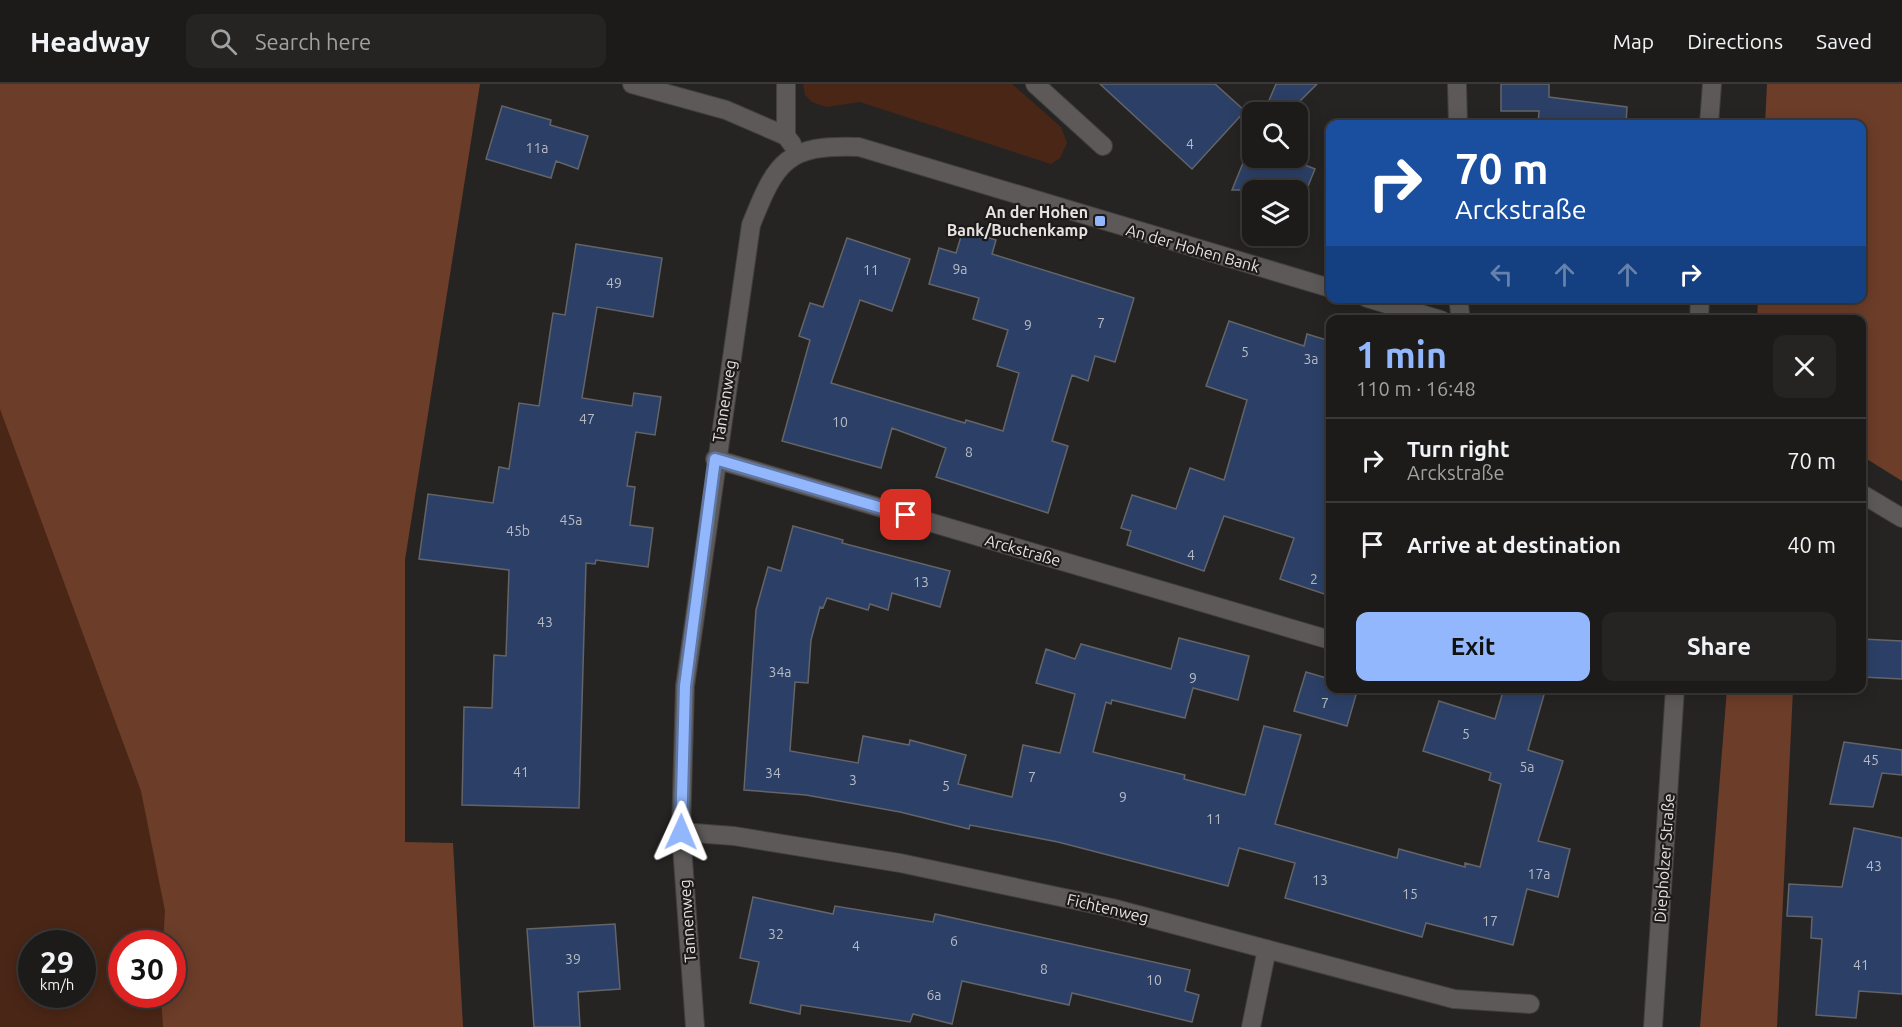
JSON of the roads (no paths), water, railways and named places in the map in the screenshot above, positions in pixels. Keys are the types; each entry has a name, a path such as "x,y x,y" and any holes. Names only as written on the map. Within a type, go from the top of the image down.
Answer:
{"street":[{"path":"632,84 726,110 786,136 799,152"},
{"path":"786,84 786,136"},
{"path":"1035,84 1103,146"},
{"path":"1457,84 1458,120"},
{"path":"1709,120 1712,84"},
{"name":"An der Hohen Bank","path":"799,152 827,145 860,147 1326,287"},
{"name":"Tannenweg","path":"695,1027 681,832 685,686 715,459 750,225 775,170 799,152"},
{"path":"1384,303 1424,315"},
{"name":"Arckstraße","path":"715,459 1326,639"},
{"path":"1866,496 1902,518"},
{"name":"Diepholzer Straße","path":"1653,1027 1675,693"},
{"name":"Fichtenweg","path":"681,832 734,836 900,864 1112,908 1454,999 1530,1004"},
{"path":"1251,1027 1267,949"}],"place":[{"name":"An der Hohen Bank/Buchenkamp","path":"1100,221"}]}
